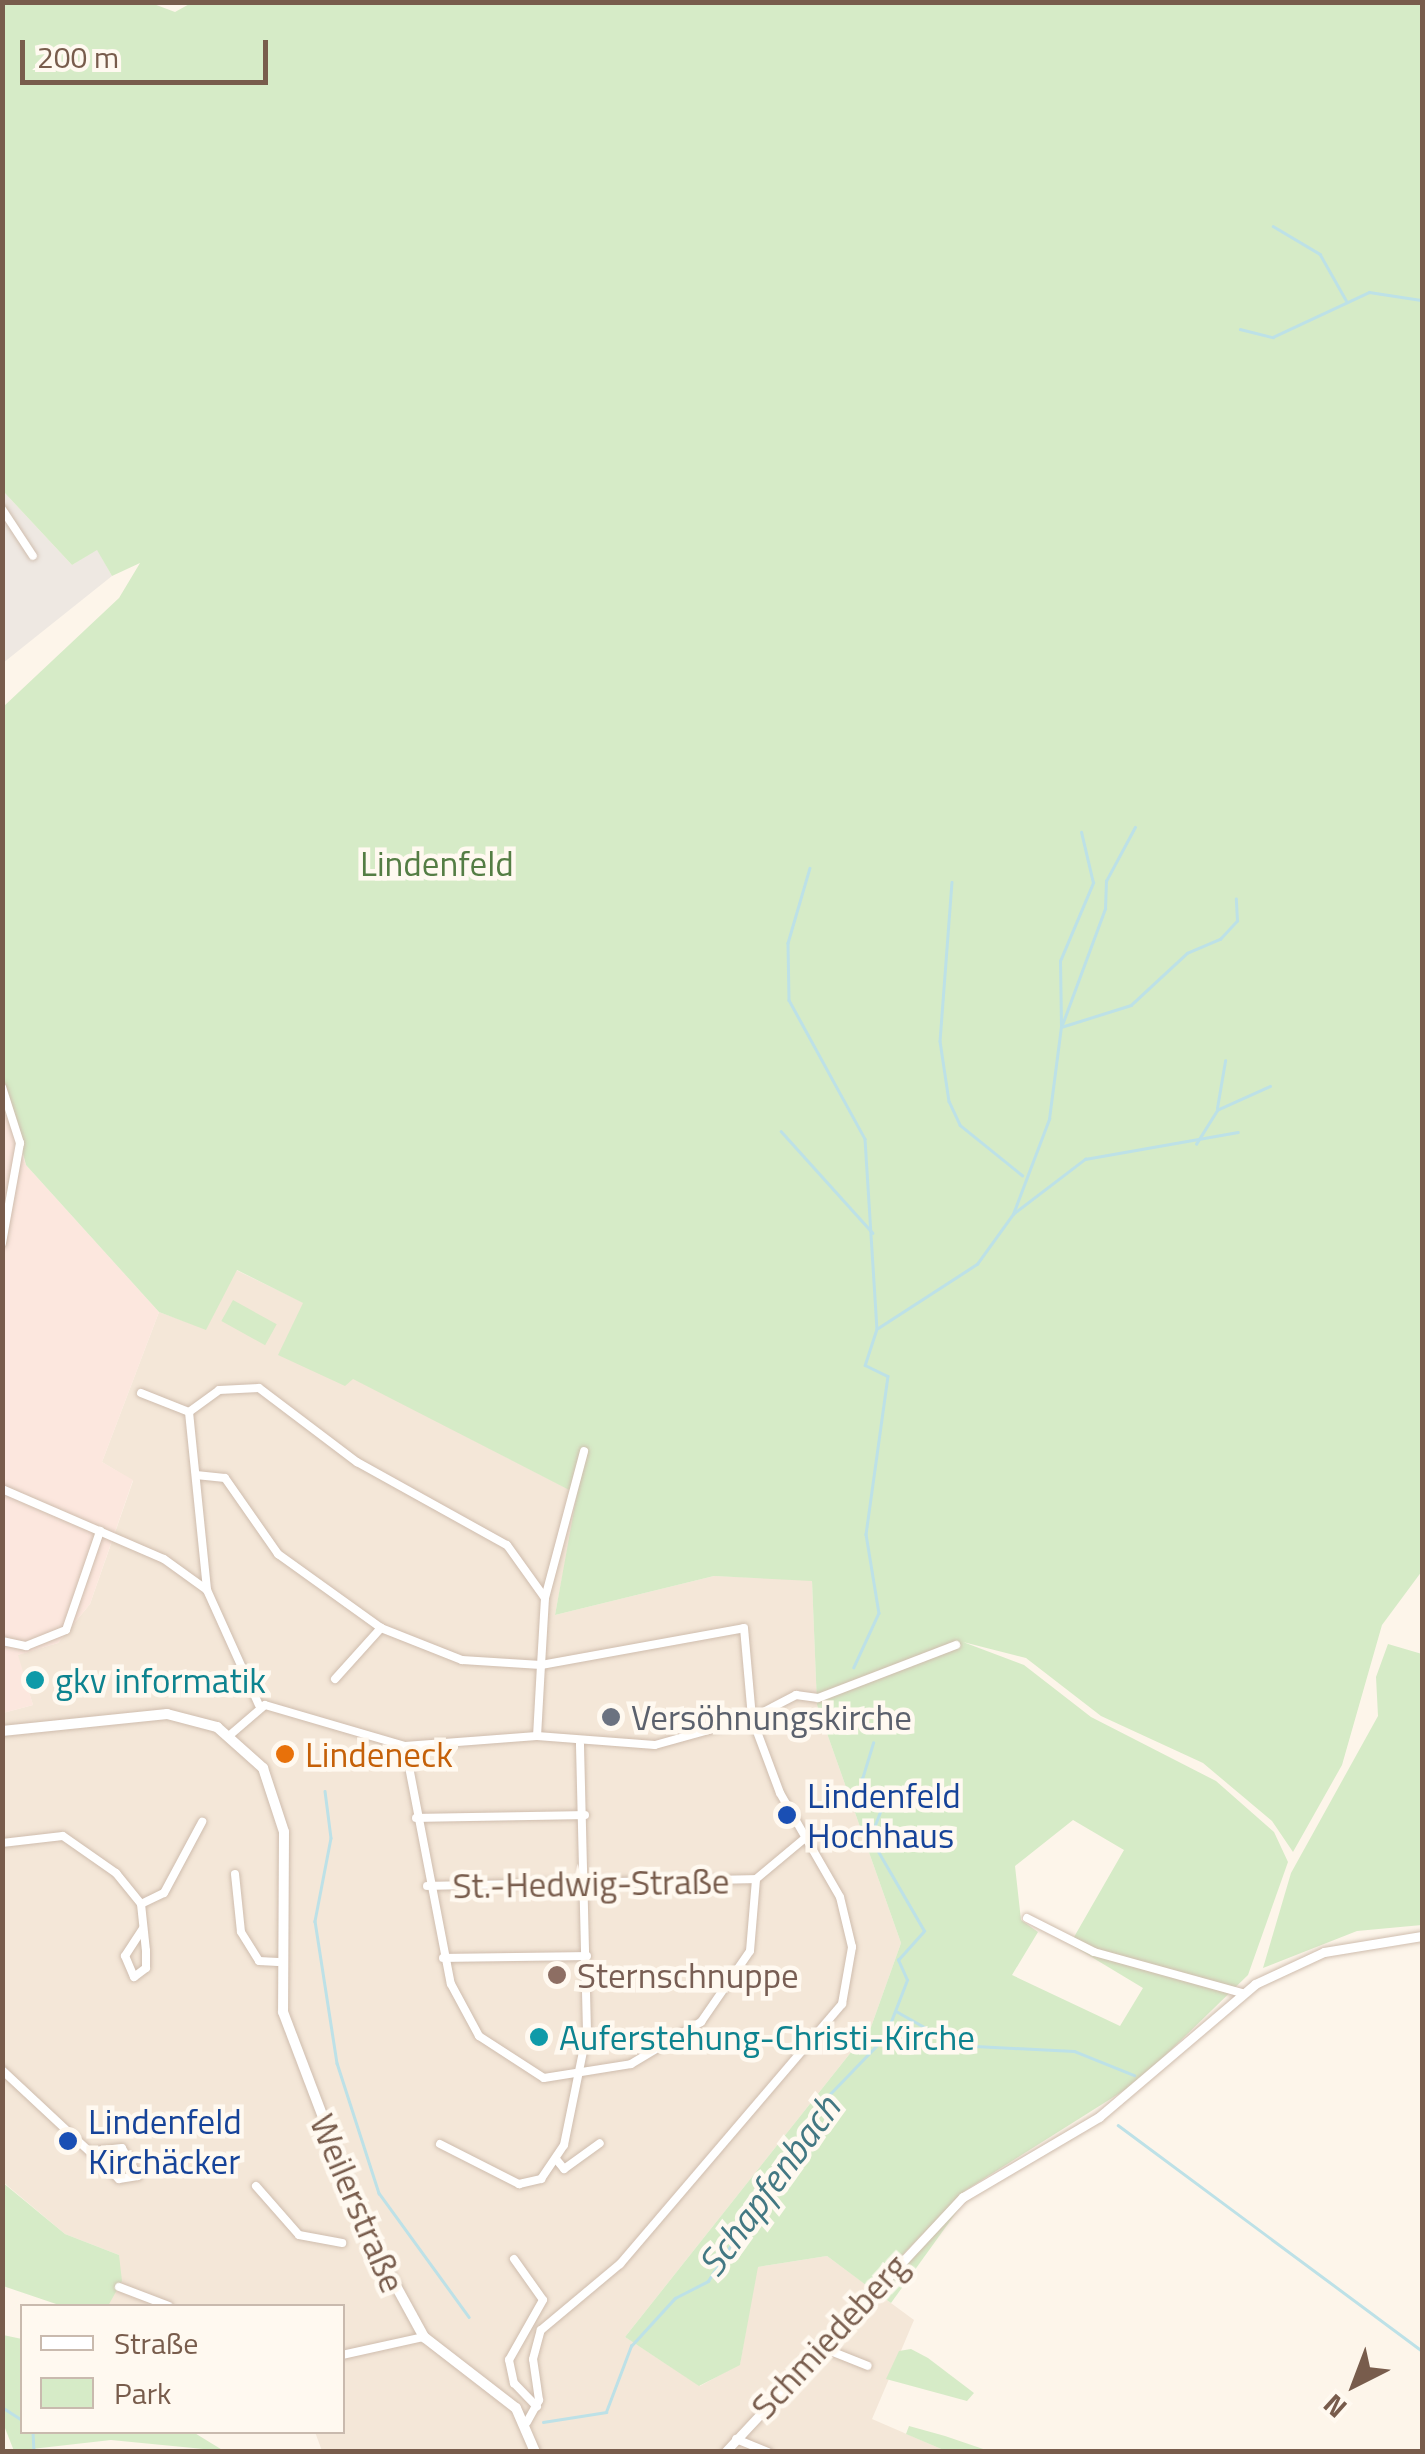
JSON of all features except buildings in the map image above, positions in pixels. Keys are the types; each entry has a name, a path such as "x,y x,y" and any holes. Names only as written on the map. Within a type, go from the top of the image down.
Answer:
{"main road":[{"name":"Weilerstraße","path":"2,1731 166,1714 230,1735 263,1768 280,1806 278,1962 284,2012 330,2139 386,2276 424,2336 527,2422"},
{"path":"527,2422 535,2452"}],"street":[{"path":"2,508 33,556"},
{"path":"2,1087 20,1144 2,1244"},
{"path":"190,1412 236,1386 266,1391 367,1468 507,1545 545,1598"},
{"path":"142,1393 190,1412"},
{"path":"190,1412 208,1590 259,1705"},
{"path":"537,1736 545,1598 584,1451"},
{"path":"196,1475 231,1483 278,1554 381,1628 462,1660 541,1665 744,1628 752,1718 804,1838 848,1923 842,2004 620,2264 541,2330 538,2408 527,2422"},
{"path":"2,1489 100,1531 208,1590"},
{"path":"2,1641 26,1646 66,1630 82,1606 100,1531"},
{"path":"335,1679 381,1628"},
{"path":"259,1705 405,1746 537,1736 580,1744 655,1745 752,1718 780,1701 818,1698 956,1645"},
{"path":"230,1735 259,1705"},
{"path":"440,2144 520,2184 536,2183 556,2160 584,2077 587,1956 580,1744"},
{"path":"405,1746 427,1886 443,1958 463,2013 503,2058 544,2078 584,2077 666,2047 715,2008 750,1951 756,1880 804,1838"},
{"path":"416,1818 585,1815"},
{"path":"140,1904 164,1892 202,1822"},
{"path":"2,1844 63,1836 140,1904 143,1928 146,1968 134,1977 125,1956 143,1928"},
{"path":"235,1874 241,1932 259,1961 278,1962"},
{"name":"St.-Hedwig-Straße","path":"427,1886 586,1888 756,1880"},
{"path":"1026,1918 1094,1952 1242,1993"},
{"name":"Schmiedeberg","path":"725,2452 935,2223 988,2179 1144,2084 1242,1993 1324,1952 1422,1936"},
{"path":"443,1958 587,1956"},
{"path":"2,2070 90,2151 123,2181 138,2176 122,2148 90,2151"},
{"path":"556,2160 564,2169 600,2142"},
{"path":"256,2186 299,2235 342,2244"},
{"path":"514,2259 543,2300 509,2360 514,2383 538,2408"},
{"path":"119,2287 163,2304"},
{"path":"345,2354 424,2336"},
{"path":"823,2348 868,2366"},
{"path":"736,2438 769,2452"}],"shaded area":[{"path":"3,491 72,565 97,549 112,576 3,663"},
{"path":"2,1106 26,1165 159,1312 102,1462 133,1480 90,1604 58,1643 18,1655 33,1705 3,1713"},
{"path":"236,1270 304,1303 279,1355 353,1378 578,1494 555,1615 714,1576 812,1580 817,1705 901,1943 871,2027 625,2337 700,2386 740,2364 757,2267 827,2256 914,2320 872,2419 946,2451 322,2451 316,2434 345,2434 345,2304 108,2304 119,2255 65,2234 3,2182 3,1713 33,1705 17,1655 58,1643 90,1604 133,1481 102,1462 159,1312 206,1329"}],"green space":[{"name":"Lindenfeld","path":"193,2 1422,3 1422,1571 1382,1625 1342,1765 1293,1852 1272,1821 1203,1763 1101,1716 1026,1658 963,1642 1024,1665 1091,1717 1216,1781 1274,1832 1288,1862 1248,1975 1139,2081 966,2190 870,2288 827,2256 758,2267 740,2365 699,2386 625,2337 871,2027 901,1943 817,1705 812,1581 714,1576 555,1615 577,1494 353,1379 345,1386 278,1355 303,1303 237,1270 206,1330 159,1312 26,1165 2,1071 3,707 119,598 140,563 112,576 97,550 72,565 3,491 3,3 151,3 175,12","holes":["1073,1820 1124,1850 1070,1944 1143,1988 1120,2026 1012,1975 1038,1932 1021,1920 1015,1866"]},
{"path":"233,1300 277,1324 265,1345 221,1321"},
{"path":"1388,1644 1422,1654 1422,1925 1357,1931 1263,1968 1291,1873 1378,1716 1376,1677"},
{"path":"2,2182 65,2234 119,2255 122,2281 109,2304 56,2304 3,2286"},
{"path":"963,2203 891,2303 877,2293"},
{"path":"3,2335 20,2339 20,2434 196,2434 224,2451 111,2440 14,2451 3,2423"},
{"path":"911,2349 974,2393 967,2401 886,2379 899,2351"},
{"path":"909,2426 989,2451 946,2451 906,2434"}],"waterway":[{"path":"1273,226 1320,254 1346,300"},
{"path":"1240,329 1273,337 1369,292 1422,300"},
{"path":"1062,1025 1105,909 1106,881 1135,827"},
{"path":"1061,1025 1060,961 1093,883 1081,832"},
{"name":"Schapfenbach","path":"810,868 788,943 789,1000 865,1139 877,1329 865,1365 888,1376 866,1534 879,1613 854,1667"},
{"path":"952,882 940,1041 949,1101 960,1125 1022,1175"},
{"path":"1013,1214 1049,1119 1061,1027 1131,1005 1187,953 1220,939 1237,921 1236,899"},
{"path":"1217,1108 1225,1061"},
{"path":"1196,1144 1217,1110 1270,1086"},
{"path":"781,1131 873,1233"},
{"path":"878,1328 977,1264 1013,1214 1085,1159 1238,1132"},
{"name":"Schapfenbach","path":"543,2422 606,2412 631,2346 675,2298 708,2281 825,2099 885,2037 907,1980 898,1960 924,1931 870,1838 881,1809 862,1779 873,1743"},
{"path":"325,1791 331,1838 315,1921 337,2063 379,2193 469,2317"},
{"path":"896,2011 956,2045 1074,2051 1134,2075"},
{"path":"1118,2125 1422,2351"},
{"path":"2,2407 20,2419"},
{"path":"33,2434 34,2452"}],"place":[{"name":"gkv informatik","path":"35,1680"},
{"name":"Versöhnungskirche","path":"611,1717"},
{"name":"Lindeneck","path":"285,1754"},
{"name":"Lindenfeld Hochhaus","path":"787,1815"},
{"name":"Sternschnuppe","path":"557,1975"},
{"name":"Auferstehung-Christi-Kirche","path":"539,2037"},
{"name":"Lindenfeld Kirchäcker","path":"68,2141"}]}
